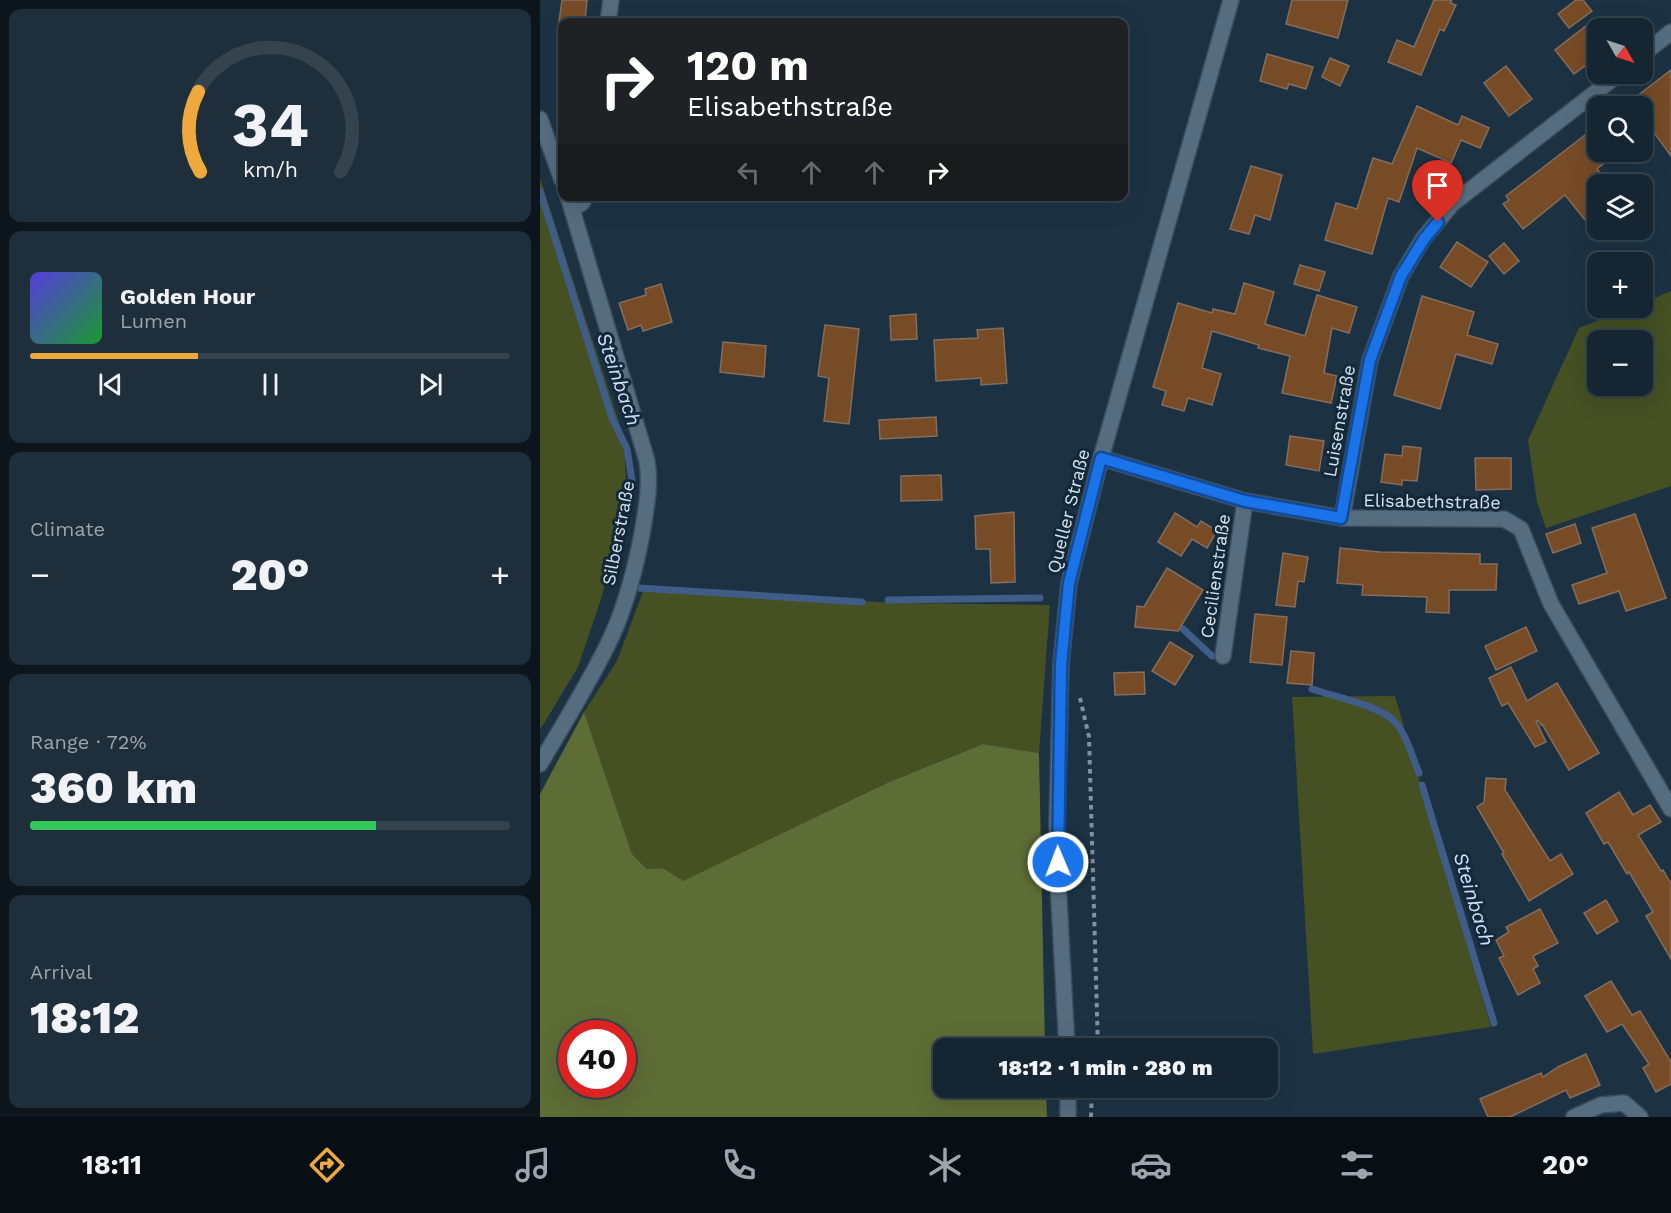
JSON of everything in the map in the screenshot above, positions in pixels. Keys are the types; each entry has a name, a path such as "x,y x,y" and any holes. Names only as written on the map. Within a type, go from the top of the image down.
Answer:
{"street":[{"path":"609,18 611,0"},
{"name":"Queller Straße","path":"1066,1038 1057,822 1061,664 1069,583 1101,458 1231,0"},
{"path":"1653,46 1671,32"},
{"name":"Luisenstraße","path":"1341,518 1370,360 1401,276 1424,239 1452,204 1605,84"},
{"path":"540,119 558,169"},
{"name":"Silberstraße","path":"540,765 609,643 637,555 650,479 647,461 570,203"},
{"name":"Elisabethstraße","path":"1101,458 1245,501 1341,518 1504,519 1521,529 1551,604 1671,810"},
{"name":"Cecilienstraße","path":"1223,656 1245,501"},
{"path":"1068,1098 1068,1117"},
{"path":"1574,1117 1601,1105 1624,1103 1640,1117"}],"path":[{"path":"1079,695 1089,737 1098,1038"},
{"path":"1090,1117 1091,1098"}],"green space":[{"path":"540,178 624,438 626,482 619,533 601,599 578,667 540,730"},
{"path":"1671,291 1671,486 1546,528 1537,502 1528,440 1579,328 1605,318 1653,318 1653,299"},
{"path":"644,589 897,603 1050,605 1039,753 983,744 889,782 683,882 663,868 647,869 632,854 584,712 617,661"},
{"path":"1395,696 1491,1027 1313,1054 1292,697"},
{"path":"584,712 632,854 647,869 663,868 683,881 889,782 983,744 1039,753 1045,1038 933,1038 933,1098 1046,1098 1047,1117 540,1117 540,794"}],"building":[{"path":"562,0 587,0 585,18 560,18"},
{"path":"1292,0 1348,0 1338,38 1286,24"},
{"path":"1434,0 1452,0 1450,3 1456,5 1444,31 1440,29 1421,75 1388,62 1397,40 1414,47"},
{"path":"1576,0 1583,0 1592,11 1569,28 1558,14"},
{"path":"1587,25 1587,64 1574,74 1555,50"},
{"path":"1267,54 1313,67 1306,89 1289,84 1287,89 1260,81"},
{"path":"1330,58 1349,66 1340,86 1322,77"},
{"path":"1506,66 1532,99 1509,116 1484,83"},
{"path":"1671,70 1671,156 1653,131 1653,96 1637,96"},
{"path":"1417,106 1458,125 1462,116 1489,128 1480,148 1461,140 1451,163 1417,148 1399,202 1388,198 1372,254 1325,240 1336,203 1357,209 1373,158 1392,164"},
{"path":"1587,133 1587,162 1606,162 1597,169 1601,174 1587,174 1587,222 1565,195 1523,229 1503,204 1509,200 1506,196"},
{"path":"1251,166 1282,175 1270,220 1255,215 1249,234 1230,229"},
{"path":"1457,242 1488,262 1471,287 1440,267"},
{"path":"1504,243 1519,261 1504,274 1489,256"},
{"path":"1300,265 1325,272 1319,291 1294,284"},
{"path":"1244,283 1274,292 1265,324 1305,336 1317,295 1357,307 1349,333 1332,328 1324,373 1337,376 1331,403 1282,393 1290,356 1258,348 1259,345 1212,331 1202,368 1221,374 1212,405 1188,398 1184,411 1162,405 1166,391 1153,387 1178,303 1212,313 1213,309 1235,314"},
{"path":"661,284 672,322 643,331 641,325 628,330 619,303 646,295 645,289"},
{"path":"1422,296 1474,312 1467,335 1498,344 1492,364 1456,354 1440,409 1394,395"},
{"path":"916,314 917,339 891,340 890,316"},
{"path":"825,325 859,329 849,424 824,421 829,378 818,376"},
{"path":"1003,328 1007,383 981,385 981,378 936,381 934,340 978,338 977,330"},
{"path":"723,342 766,346 764,377 720,372"},
{"path":"936,417 937,436 880,439 879,420"},
{"path":"1290,436 1324,441 1319,471 1286,465"},
{"path":"1403,446 1421,448 1417,481 1402,480 1402,485 1381,482 1385,454 1402,456"},
{"path":"1475,458 1511,458 1511,489 1476,490"},
{"path":"941,475 942,500 901,501 901,476"},
{"path":"1014,512 1015,582 991,583 990,549 976,549 975,516"},
{"path":"1175,513 1197,527 1201,521 1217,531 1207,548 1192,539 1181,556 1158,542"},
{"path":"1635,514 1666,598 1626,611 1619,591 1579,604 1572,585 1607,573 1592,528"},
{"path":"1575,524 1581,543 1553,553 1546,534"},
{"path":"1340,548 1380,552 1480,554 1480,564 1497,564 1496,590 1449,590 1449,613 1426,612 1427,597 1362,595 1363,585 1337,583"},
{"path":"1283,553 1308,557 1304,582 1298,581 1295,607 1276,605"},
{"path":"1167,568 1203,590 1178,631 1135,627 1137,606 1144,607"},
{"path":"1255,614 1287,617 1282,665 1250,662"},
{"path":"1526,627 1537,651 1496,670 1485,646"},
{"path":"1170,642 1193,656 1175,685 1152,671"},
{"path":"1291,651 1314,653 1312,685 1287,683"},
{"path":"1511,667 1527,701 1557,683 1599,753 1569,770 1538,720 1536,721 1546,742 1535,747 1508,703 1502,706 1489,678"},
{"path":"1144,672 1145,694 1115,695 1114,673"},
{"path":"1486,778 1506,779 1505,790 1550,861 1561,854 1573,874 1529,901 1477,807 1484,802"},
{"path":"1619,792 1633,815 1650,805 1661,822 1638,835 1671,884 1671,959 1646,916 1653,912 1629,872 1627,874 1608,842 1604,844 1586,813"},
{"path":"1606,900 1618,921 1597,934 1584,913"},
{"path":"1540,909 1558,943 1533,956 1538,966 1533,969 1540,983 1518,995 1499,958 1504,956 1496,940 1509,932 1506,927"},
{"path":"1611,981 1632,1015 1640,1011 1671,1062 1671,1084 1656,1092 1643,1068 1649,1064 1622,1024 1607,1032 1585,996"},
{"path":"1586,1054 1600,1085 1570,1098 1566,1090 1510,1117 1488,1117 1480,1099 1541,1073 1543,1077"}],"waterway":[{"name":"Steinbach","path":"540,191 612,418 627,449 632,480 613,581"},
{"name":"Steinbach","path":"639,588 862,602"},
{"name":"Steinbach","path":"888,600 1040,598"},
{"name":"Steinbach","path":"1183,629 1212,656"},
{"name":"Steinbach","path":"1312,689 1368,706 1389,716 1403,733 1419,773"},
{"name":"Steinbach","path":"1422,785 1494,1023"}],"route":[{"path":"1058,862 1061,664 1069,583 1101,458 1245,501 1341,518 1370,360 1401,276 1424,239 1438,222"}]}
